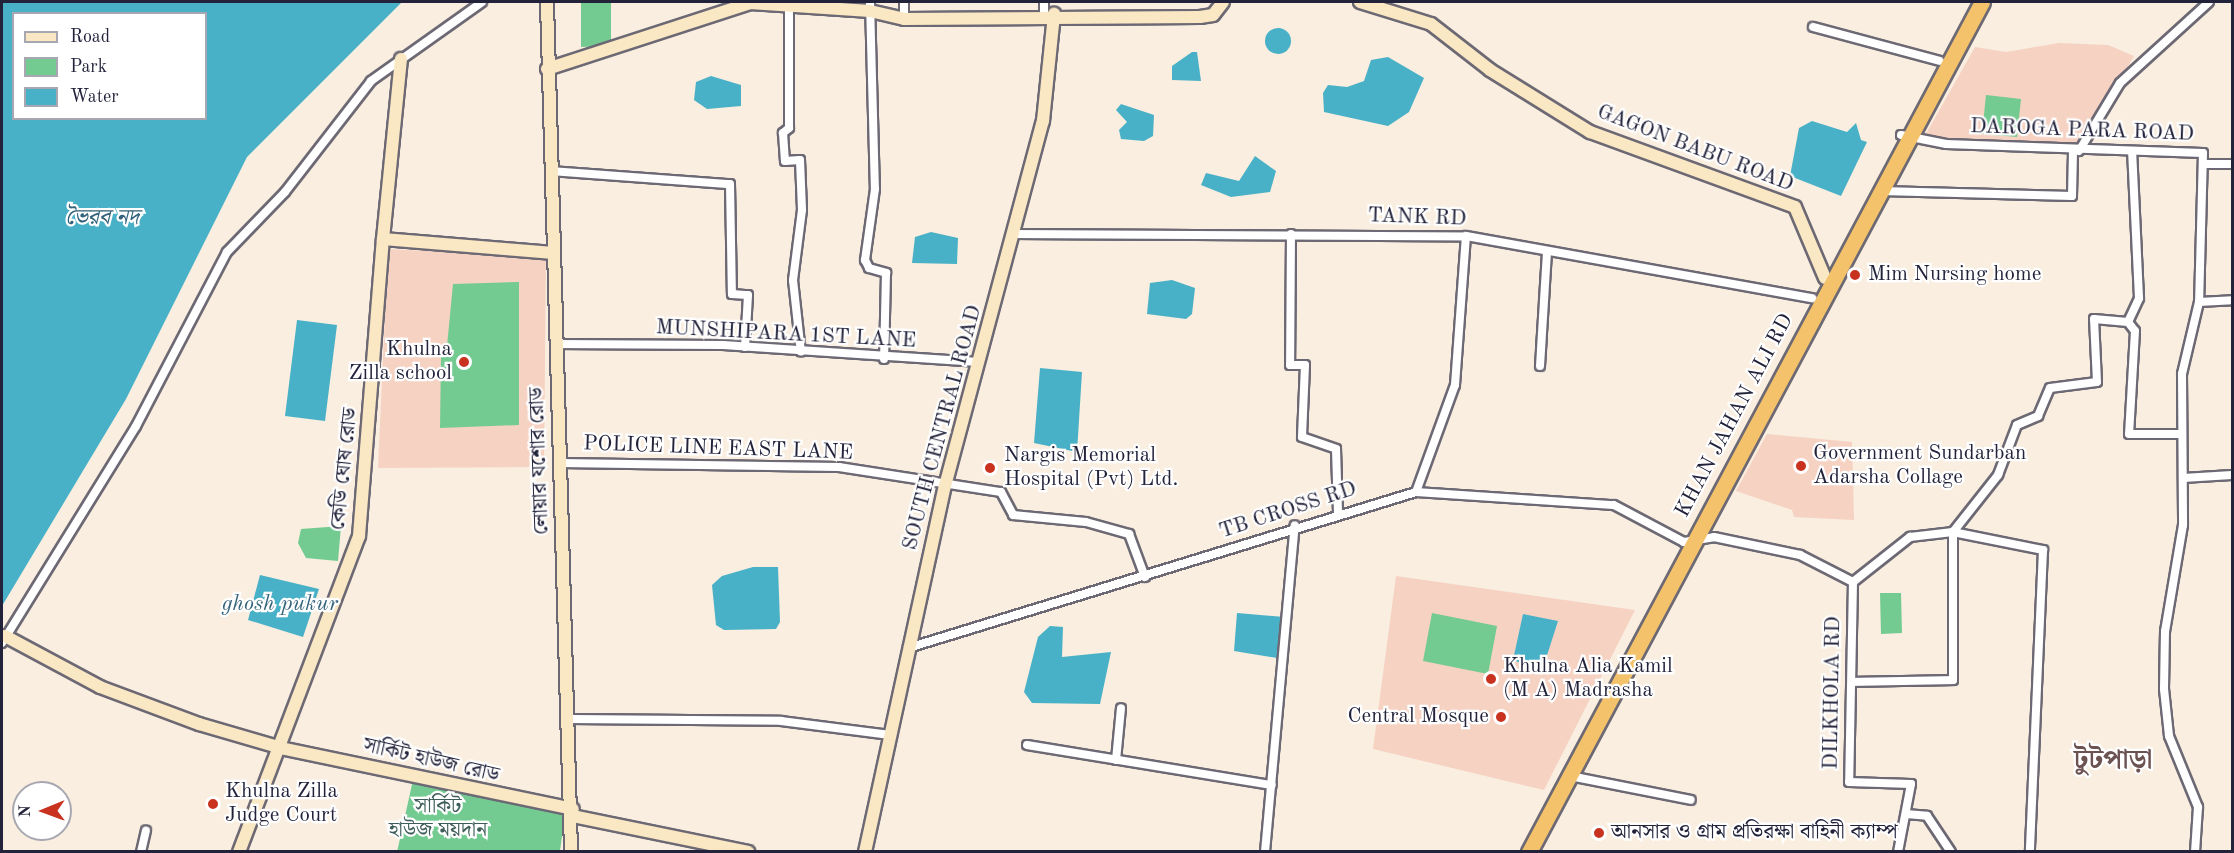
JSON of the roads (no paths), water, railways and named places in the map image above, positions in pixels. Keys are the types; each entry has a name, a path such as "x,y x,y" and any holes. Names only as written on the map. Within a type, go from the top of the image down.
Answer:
{"highway":[{"name":"KHAN JAHAN ALI RD","path":"1520,852 1881,191 1941,61 1972,2"},
{"name":"KHAN JAHAN ALI RD","path":"1529,852 1570,776 1812,298 1982,2"}],"street":[{"path":"3,639 136,426 227,252 285,192 371,81 482,2"},
{"name":"লোয়ার যশোর রোড","path":"548,2 547,69 555,344 573,812 571,852"},
{"path":"904,2 904,19"},
{"path":"1044,2 1049,15"},
{"path":"547,69 723,7 744,3 870,6 904,19 1049,15 1200,17 1213,15 1223,2"},
{"name":"GAGON BABU ROAD","path":"1360,2 1431,24 1490,70 1590,132 1796,207 1825,278"},
{"path":"1881,191 2072,196 2076,151 2120,83 2209,2"},
{"path":"789,3 789,128 783,133 784,161 800,160 802,210 793,280 801,352"},
{"path":"870,6 875,189 866,260 869,268 886,273 884,359"},
{"name":"SOUTH CENTRAL ROAD","path":"865,852 945,486 978,362 1016,234 1044,121 1049,15"},
{"path":"1813,27 1941,61"},
{"name":"কেডি ঘোষ রোড","path":"239,852 281,748 359,536 383,239 401,59"},
{"name":"DAROGA PARA ROAD","path":"1906,136 1946,144 2076,151 2203,153 2199,302 2182,374 2183,478 2164,689 2169,736 2198,807 2195,852"},
{"path":"2128,322 2139,298 2132,152"},
{"path":"2203,164 2232,164"},
{"path":"550,171 730,184 732,294 748,295 745,347"},
{"name":"TANK RD","path":"1016,234 1466,236 1812,298"},
{"path":"1291,234 1290,365 1305,365 1302,437 1336,449 1338,512"},
{"path":"1416,492 1455,385 1466,236"},
{"path":"383,239 553,253"},
{"path":"1540,366 1547,252"},
{"path":"2199,302 2232,300"},
{"path":"1852,682 1953,680 1953,532 1998,475 2017,425 2037,416 2050,388 2097,382 2094,319 2128,322"},
{"path":"2128,322 2134,331 2129,434 2181,434"},
{"name":"MUNSHIPARA 1ST LANE","path":"555,344 745,347 884,359 978,362"},
{"name":"POLICE LINE EAST LANE","path":"560,463 839,467 945,486 1001,492 1013,515 1086,522 1129,534 1145,577"},
{"path":"2183,478 2232,475"},
{"name":"TB CROSS RD","path":"908,648 1145,577 1294,525 1416,492 1614,505 1689,540 1800,555 1853,582"},
{"path":"1265,852 1294,525"},
{"path":"1853,582 1910,537 1953,532 2043,550 2030,852"},
{"name":"DILKHOLA RD","path":"1853,582 1849,782 1911,784 1898,852"},
{"name":"সার্কিট হাউজ রোড","path":"3,639 100,687 281,748 748,852"},
{"path":"1116,760 1121,708"},
{"path":"570,719 781,721 890,735"},
{"path":"1027,745 1272,785"},
{"path":"1570,776 1691,800"},
{"path":"1906,814 1927,816 1951,852"},
{"path":"141,852 146,831"}],"water":[{"name":"ভৈরব নদ","path":"2,2 402,2 247,157 126,399 2,606"},
{"path":"1278,28 1287,32 1291,41 1287,50 1278,54 1269,50 1265,41 1269,32"},
{"path":"1192,52 1197,52 1201,81 1172,80 1172,66"},
{"path":"1388,57 1424,78 1409,112 1388,126 1324,112 1323,93 1328,85 1347,87 1364,81 1371,60"},
{"path":"711,76 741,85 741,106 707,109 694,100 696,82"},
{"path":"1121,104 1154,115 1153,136 1144,141 1121,139 1119,130 1127,122 1116,110"},
{"path":"1812,121 1847,132 1856,123 1861,140 1867,142 1841,196 1790,176 1799,128"},
{"path":"1255,156 1276,171 1270,192 1231,197 1201,185 1206,173 1239,181"},
{"path":"931,232 958,238 957,264 912,263 915,237"},
{"path":"1172,280 1195,288 1192,314 1186,319 1147,314 1150,283"},
{"path":"297,320 337,325 325,421 285,416"},
{"path":"1040,368 1082,372 1077,452 1034,443"},
{"path":"753,567 778,567 780,622 776,629 724,630 716,625 712,585 722,576"},
{"name":"ghosh pukur","path":"260,575 319,589 303,637 248,620"},
{"path":"1237,613 1284,617 1277,658 1234,651"},
{"path":"1523,614 1558,621 1542,671 1513,660"},
{"path":"1050,626 1063,627 1062,657 1111,652 1100,704 1032,703 1024,692 1038,637"}],"place":[{"name":"Mim Nursing home","path":"1855,275"},
{"name":"Khulna Zilla school","path":"464,362"},
{"name":"Government Sundarban Adarsha Collage","path":"1801,466"},
{"name":"Nargis Memorial Hospital (Pvt) Ltd.","path":"990,468"},
{"name":"Khulna Alia Kamil (M A) Madrasha","path":"1491,679"},
{"name":"Central Mosque","path":"1501,717"},
{"name":"Khulna Zilla Judge Court","path":"213,804"},
{"name":"আনসার ও গ্রাম প্রতিরক্ষা বাহিনী ক্যাম্প","path":"1599,833"}],"district":[{"name":"টুটপাড়া","path":"2113,761"}],"park label":[{"name":"সার্কিট হাউজ ময়দান","path":"438,819"}]}
